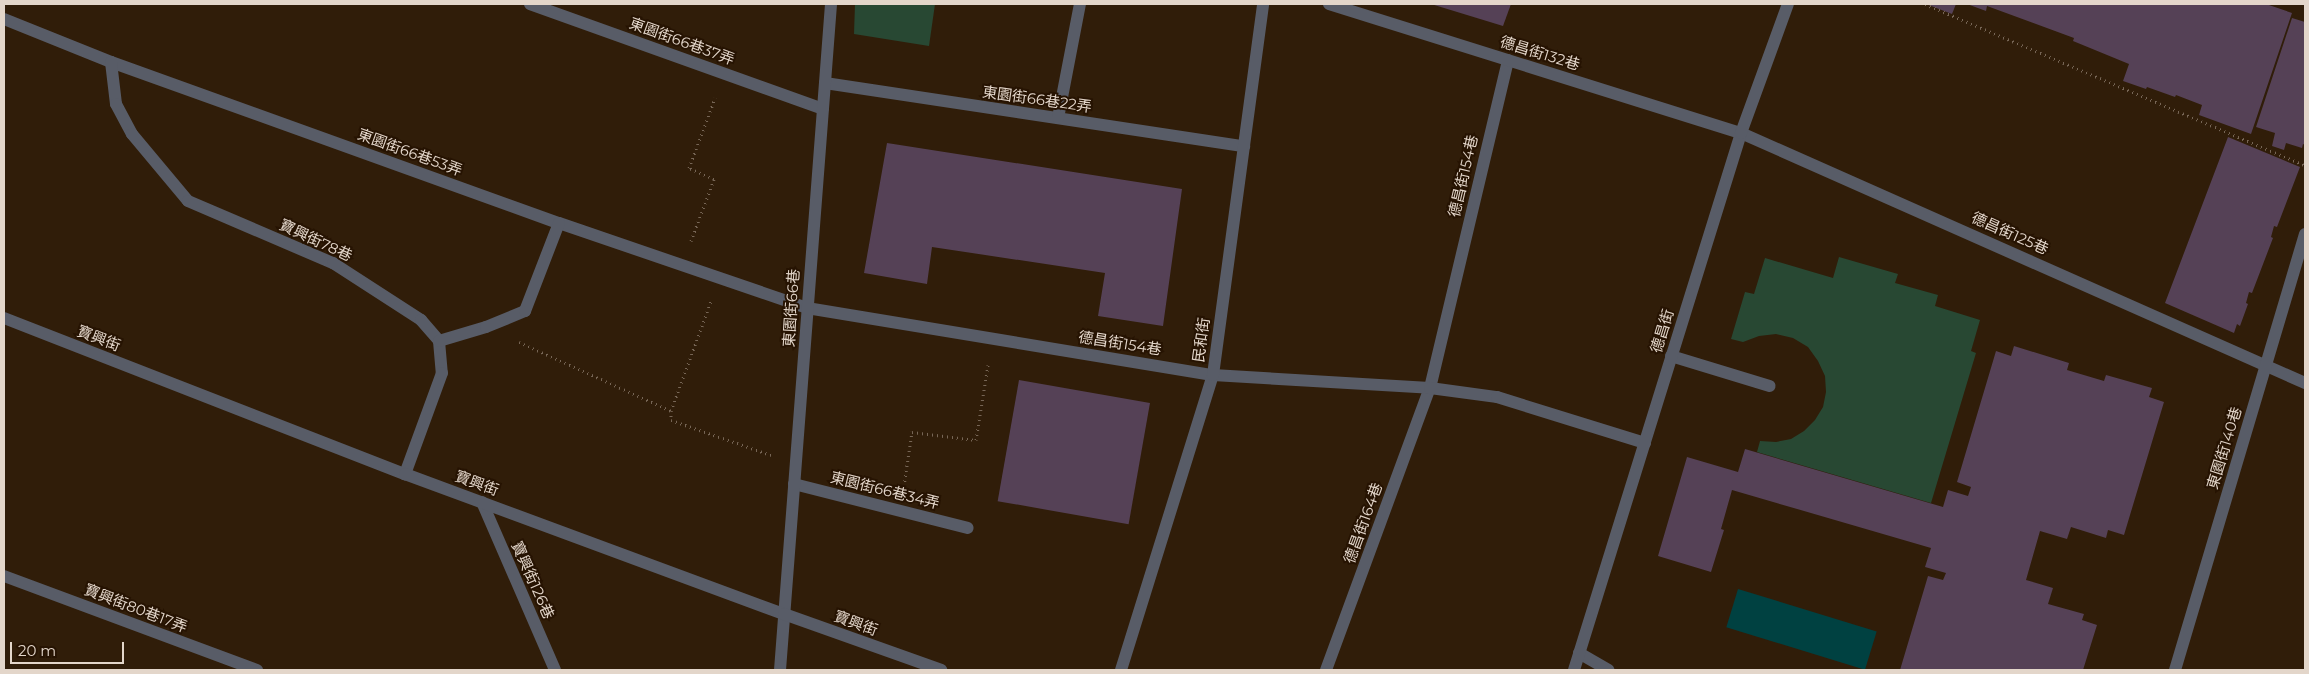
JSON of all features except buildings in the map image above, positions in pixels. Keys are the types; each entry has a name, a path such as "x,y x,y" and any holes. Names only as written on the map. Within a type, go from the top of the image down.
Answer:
{"street":[{"name":"東園街66巷37弄","path":"530,4 823,109"},
{"name":"東園街66巷","path":"780,670 831,4"},
{"path":"1058,118 1080,4"},
{"name":"民和街","path":"1121,670 1213,375 1263,4"},
{"name":"德昌街132巷","path":"1329,4 1741,133"},
{"name":"德昌街","path":"1574,670 1741,133 1788,4"},
{"name":"東園街66巷53弄","path":"4,20 111,62 559,223 807,308"},
{"name":"德昌街154巷","path":"1430,388 1508,60"},
{"name":"寶興街78巷","path":"111,62 116,104 132,134 188,201 332,263 421,320 439,341"},
{"name":"東園街66巷22弄","path":"825,83 1244,146"},
{"name":"德昌街125巷","path":"1741,133 2266,364 2305,383"},
{"path":"405,474 442,373 439,341 486,327 525,311 559,223"},
{"name":"東園街140巷","path":"2175,670 2305,234"},
{"name":"德昌街154巷","path":"807,308 1213,375 1430,388 1497,397 1645,443"},
{"name":"寶興街","path":"4,318 405,474 941,670"},
{"path":"1671,356 1770,386"},
{"name":"德昌街164巷","path":"1326,670 1430,388"},
{"name":"東園街66巷34弄","path":"794,484 968,528"},
{"name":"寶興街126巷","path":"482,502 555,670"},
{"name":"寶興街80巷17弄","path":"4,576 257,670"},
{"path":"1579,653 1608,670"}],"path":[{"path":"1925,4 2305,165"},
{"path":"682,265 714,179 688,168 724,74"},
{"path":"719,277 671,411 671,420 796,463"},
{"path":"486,327 671,411"},
{"path":"900,511 912,432 976,440 984,387"}],"green space":[{"path":"855,4 935,4 929,46 854,34"},
{"path":"1839,257 1898,274 1895,283 1938,295 1935,306 1980,320 1971,351 1976,353 1931,503 1757,452 1760,441 1776,442 1791,439 1804,431 1815,420 1823,407 1826,392 1825,376 1818,361 1808,347 1793,338 1776,334 1759,336 1743,342 1731,339 1745,292 1754,294 1765,258 1833,278"}],"water":[{"path":"1738,589 1877,631 1865,670 1726,627"}]}
